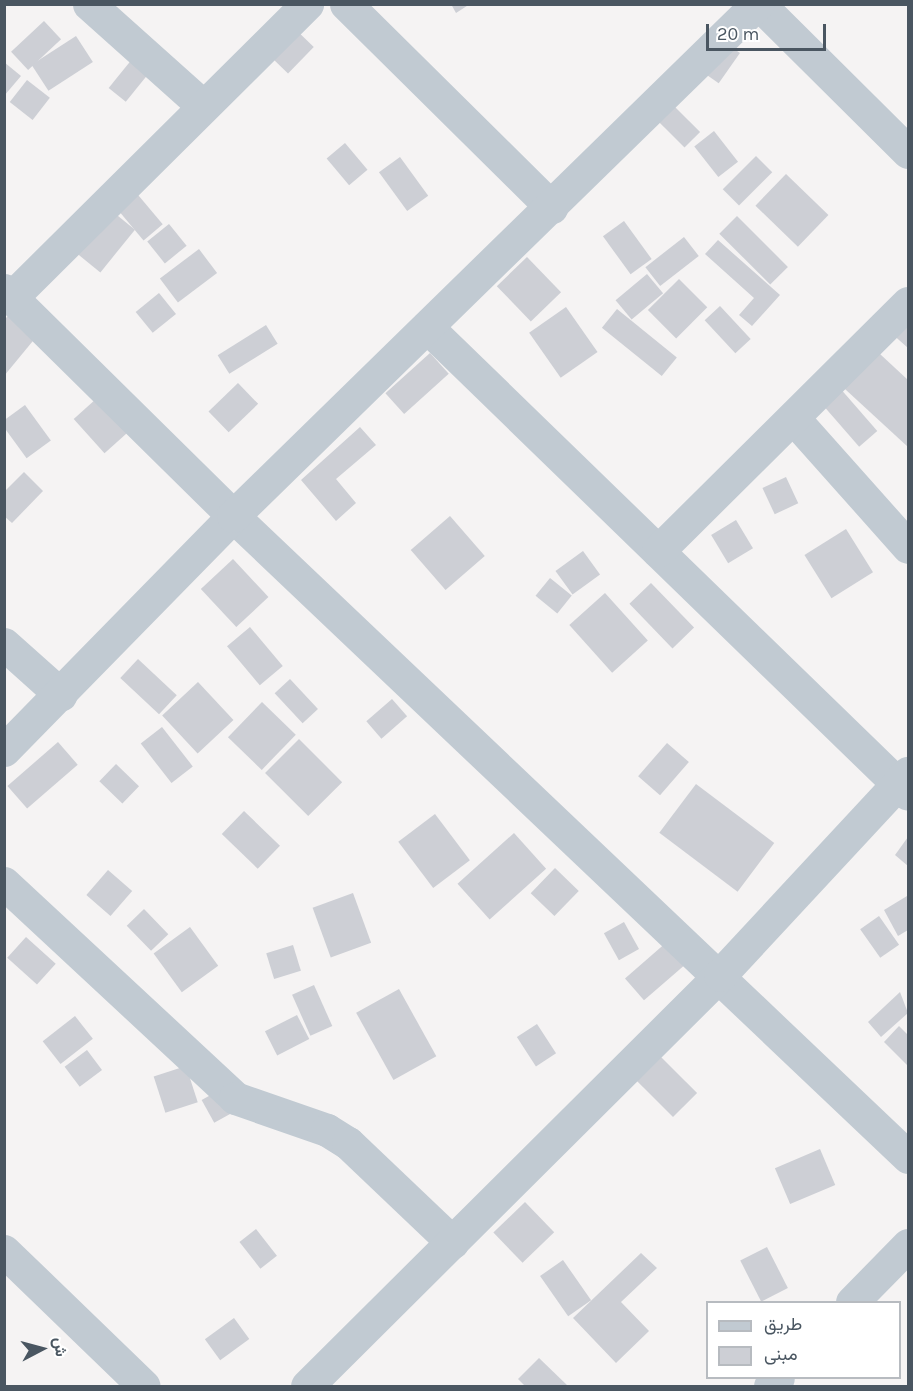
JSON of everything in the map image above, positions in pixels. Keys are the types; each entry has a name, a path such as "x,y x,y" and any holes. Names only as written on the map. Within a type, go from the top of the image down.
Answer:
{"street":[{"path":"89,4 203,106"},
{"path":"307,4 8,294 233,516 720,975 909,1157"},
{"path":"346,4 550,207"},
{"path":"4,750 61,695 233,516 758,4 909,152"},
{"path":"658,551 795,420 909,303"},
{"path":"307,1386 720,975 905,784 658,551 427,327"},
{"path":"795,420 909,547"},
{"path":"4,644 61,695"},
{"path":"4,882 235,1098 327,1130 348,1143 453,1242"},
{"path":"853,1301 909,1245"},
{"path":"4,1251 144,1386"}],"building":[{"path":"451,4 470,4 456,13"},
{"path":"44,21 61,39 28,70 11,52"},
{"path":"290,24 314,47 288,74 264,51"},
{"path":"76,36 93,62 48,91 32,65"},
{"path":"717,37 740,53 719,83 696,67"},
{"path":"137,53 154,67 126,102 109,88"},
{"path":"4,62 21,76 4,96"},
{"path":"27,80 50,98 33,120 10,102"},
{"path":"664,96 700,132 685,148 648,112"},
{"path":"714,131 738,162 718,177 694,146"},
{"path":"345,143 367,170 349,185 327,158"},
{"path":"756,156 772,172 739,205 723,189"},
{"path":"400,157 428,196 407,211 379,172"},
{"path":"786,174 828,215 798,247 755,206"},
{"path":"128,183 163,224 144,240 109,199"},
{"path":"107,207 135,230 100,272 72,250"},
{"path":"737,216 788,267 770,285 719,234"},
{"path":"624,221 652,259 631,274 603,236"},
{"path":"169,224 187,246 165,263 147,242"},
{"path":"684,237 699,256 660,286 645,267"},
{"path":"718,240 780,295 752,326 739,315 754,298 705,254"},
{"path":"199,249 217,273 178,302 160,278"},
{"path":"527,257 561,292 531,321 497,286"},
{"path":"647,274 663,293 632,320 616,300"},
{"path":"679,279 707,307 676,338 648,310"},
{"path":"159,293 176,314 153,333 136,312"},
{"path":"720,306 751,339 735,353 705,320"},
{"path":"566,307 598,352 561,378 529,333"},
{"path":"617,309 677,357 662,376 602,328"},
{"path":"10,314 37,336 4,376 4,320"},
{"path":"908,317 908,348 881,324"},
{"path":"266,325 278,344 229,374 218,355"},
{"path":"866,341 908,380 908,447 833,378"},
{"path":"430,353 449,374 404,414 385,393"},
{"path":"832,379 877,431 859,447 814,395"},
{"path":"238,383 258,404 229,432 209,411"},
{"path":"96,399 127,433 104,453 74,419"},
{"path":"25,405 51,441 27,458 4,427 4,420"},
{"path":"360,427 376,445 336,479 356,503 336,521 301,480"},
{"path":"24,472 43,491 12,523 4,516 4,492"},
{"path":"786,477 798,503 775,514 762,488"},
{"path":"450,516 485,556 446,590 411,550"},
{"path":"736,520 753,548 728,563 711,535"},
{"path":"846,529 873,572 831,598 804,555"},
{"path":"583,551 600,574 573,594 555,571"},
{"path":"233,559 268,597 236,627 201,589"},
{"path":"550,578 572,596 557,613 536,596"},
{"path":"651,583 694,628 672,648 629,604"},
{"path":"605,593 648,641 612,673 569,625"},
{"path":"250,627 283,666 260,685 227,646"},
{"path":"138,659 177,695 159,714 120,678"},
{"path":"290,679 318,709 303,723 275,693"},
{"path":"198,682 233,720 198,753 162,715"},
{"path":"392,699 407,716 381,739 366,721"},
{"path":"262,702 296,735 262,770 228,737"},
{"path":"162,727 193,766 172,783 141,744"},
{"path":"299,739 342,782 308,816 265,773"},
{"path":"58,742 78,765 27,809 7,786"},
{"path":"667,743 689,762 660,795 638,776"},
{"path":"116,764 139,786 122,803 99,781"},
{"path":"696,784 774,843 738,892 659,833"},
{"path":"244,811 280,846 258,869 222,834"},
{"path":"435,814 470,860 433,888 398,842"},
{"path":"514,833 546,869 490,920 458,884"},
{"path":"908,837 908,866 895,855"},
{"path":"555,868 579,891 554,916 531,893"},
{"path":"108,870 132,891 111,916 86,895"},
{"path":"353,893 371,943 331,958 313,908"},
{"path":"907,896 908,930 898,936 884,910"},
{"path":"144,909 168,934 151,951 127,926"},
{"path":"879,916 899,945 880,958 860,929"},
{"path":"624,922 639,949 619,960 604,933"},
{"path":"190,927 218,966 182,992 154,953"},
{"path":"26,937 56,964 37,985 7,958"},
{"path":"668,941 687,963 644,1000 625,978"},
{"path":"293,945 301,971 274,979 266,953"},
{"path":"314,985 332,1026 310,1036 292,995"},
{"path":"399,989 436,1056 393,1080 356,1013"},
{"path":"900,992 908,1013 881,1037 868,1022"},
{"path":"297,1015 309,1039 277,1055 265,1031"},
{"path":"75,1016 93,1039 61,1064 43,1041"},
{"path":"537,1024 556,1053 536,1066 517,1037"},
{"path":"899,1026 908,1035 908,1066 884,1042"},
{"path":"87,1050 102,1070 80,1087 65,1067"},
{"path":"661,1057 697,1093 673,1117 637,1081"},
{"path":"186,1066 198,1102 165,1113 154,1077"},
{"path":"227,1086 240,1109 214,1123 202,1100"},
{"path":"820,1149 835,1185 790,1204 775,1168"},
{"path":"525,1202 554,1232 523,1263 493,1233"},
{"path":"256,1229 277,1256 260,1269 239,1242"},
{"path":"767,1247 788,1288 761,1301 740,1261"},
{"path":"641,1253 657,1268 621,1302 649,1331 616,1363 573,1318"},
{"path":"563,1260 591,1300 568,1316 540,1276"},
{"path":"234,1318 249,1339 220,1360 205,1339"},
{"path":"539,1358 568,1386 525,1386 518,1379"}]}
